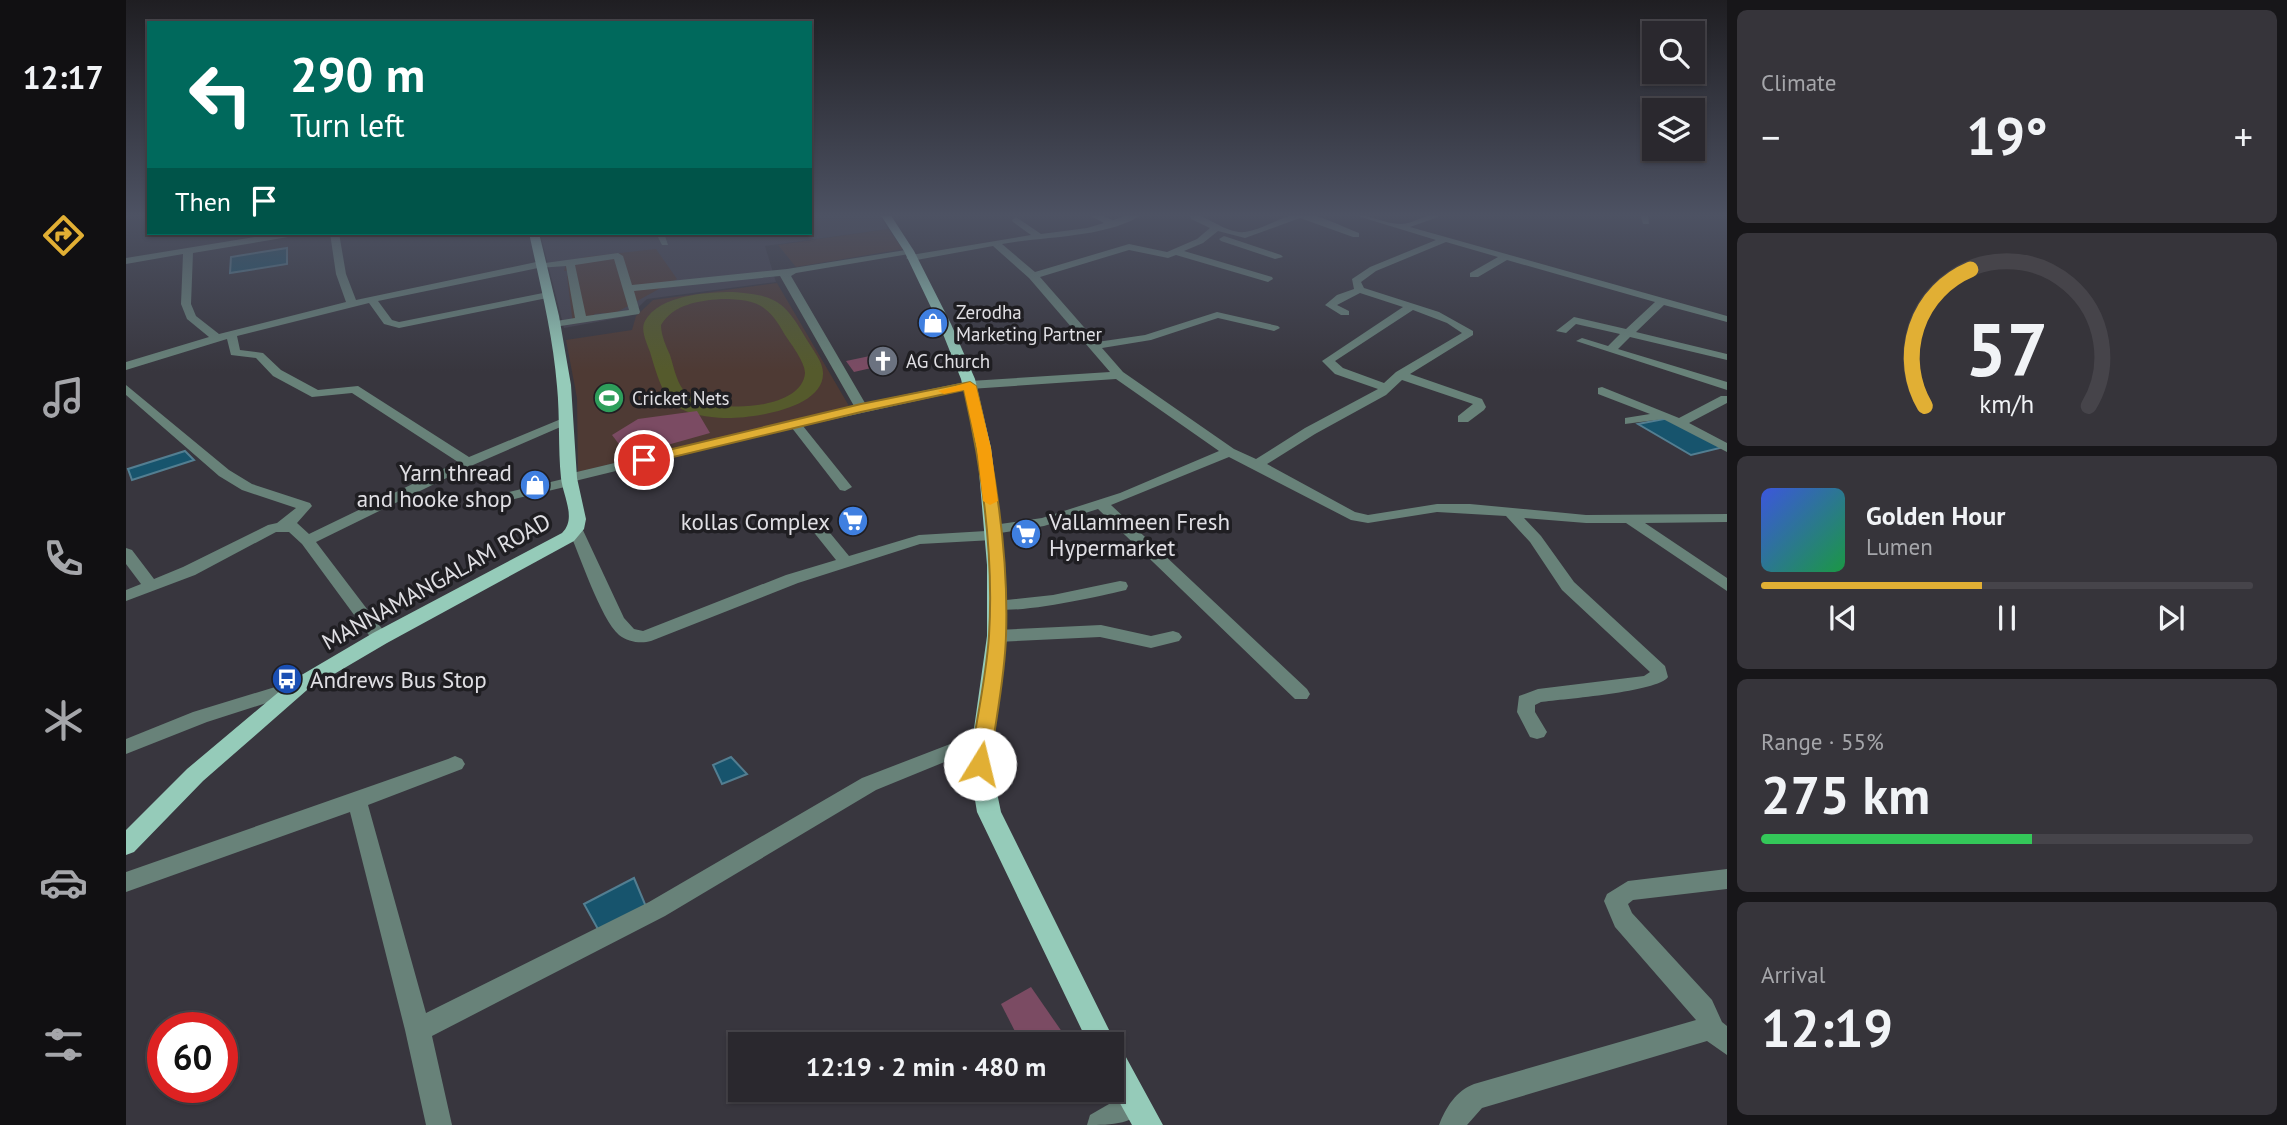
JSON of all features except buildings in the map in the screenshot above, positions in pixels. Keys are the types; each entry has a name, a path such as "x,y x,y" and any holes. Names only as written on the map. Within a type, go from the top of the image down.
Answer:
{"main road":[{"name":"MANNAMANGALAM ROAD","path":"126,845 195,775 300,685 380,638 568,537 576,529 578,519 569,480 564,385 542,266"},
{"path":"916,266 945,324 970,386 984,448 993,533 998,636 980,764 989,812 1098,1032"},
{"path":"1124,1082 1141,1113"}],"street":[{"path":"187,266 186,304 191,317 216,338"},
{"path":"340,266 352,304"},
{"path":"126,366 231,333 371,299 534,266"},
{"path":"571,266 581,320"},
{"path":"554,324 635,312 621,266"},
{"path":"628,288 824,266"},
{"path":"1022,266 1119,375 1229,452 1257,464 1351,516 1368,519 1437,508 1632,521 1727,518"},
{"path":"1033,276 1064,266"},
{"path":"1225,266 1268,279"},
{"path":"1360,290 1356,281 1364,274 1382,266"},
{"path":"1474,275 1489,266"},
{"path":"1544,266 1727,319"},
{"path":"786,272 785,275 861,408"},
{"path":"1257,464 1387,388 1400,375 1469,334 1460,326 1360,290 1341,297 1330,305 1345,313"},
{"path":"371,299 388,323 399,325 548,295"},
{"path":"1610,350 1663,300"},
{"path":"1387,388 1339,371 1328,361 1410,307"},
{"path":"1095,346 1147,338 1217,315 1274,328"},
{"path":"1562,331 1574,320 1727,357"},
{"path":"231,333 235,353 259,355 277,373 316,394 325,395 351,387 468,462"},
{"path":"1581,341 1726,392"},
{"path":"472,505 861,408 970,386 1119,375"},
{"path":"1400,375 1479,402 1480,407 1463,419"},
{"path":"126,389 224,473 247,487 305,506 295,518 283,526 265,531 189,571 126,596"},
{"path":"1602,391 1664,415 1727,448"},
{"path":"1679,423 1726,392"},
{"path":"1630,421 1664,415"},
{"path":"307,541 468,462 566,422"},
{"path":"795,424 845,486"},
{"path":"576,529 616,620 625,633 634,637 645,637 792,579 845,562 919,540 993,533 1044,522 1101,504 1229,452"},
{"path":"1101,504 1267,659 1301,695"},
{"path":"1511,512 1536,539 1568,586 1659,670 1659,677 1647,682 1538,696 1526,701 1526,712 1537,732"},
{"path":"1632,521 1727,586"},
{"path":"816,525 845,562"},
{"path":"283,526 293,527 307,541 380,638"},
{"path":"126,553 151,586"},
{"path":"997,606 1053,600 1120,586"},
{"path":"998,636 1101,631 1151,642 1173,637"},
{"path":"126,747 200,717 300,685"},
{"path":"418,1030 657,909 869,784 984,738"},
{"path":"126,882 455,764"},
{"path":"357,801 418,1030 439,1125"},
{"path":"1452,1125 1460,1111 1474,1097 1719,1035 1703,1008 1623,920 1615,901 1628,891 1727,879"},
{"path":"1100,1125 1141,1113"}],"shaded area":[{"path":"548,266 771,266 776,282 647,299 629,316 564,328"},
{"path":"566,266 668,266 677,279 608,317 604,313 594,314 596,320 573,324 567,276 575,274 574,270 564,271"},
{"path":"777,283 849,406 578,472 577,398 566,340 632,330 636,316 653,300"}],"green space":[{"path":"732,292 770,298 786,309 821,365 823,373 820,385 812,395 799,403 767,414 724,418 691,413 672,402 665,393 646,341 643,328 645,321 652,312 672,300 697,294","holes":["721,299 752,302 773,316 797,353 805,373 800,386 789,396 754,406 715,405 687,394 681,386 661,325 680,308"]}],"water":[{"path":"230,266 271,266 230,273"},
{"path":"1669,418 1724,447 1691,455 1638,424"},
{"path":"185,451 194,460 132,480 128,469"},
{"path":"731,757 747,774 722,784 713,765"},
{"path":"634,878 647,909 599,931 584,904"}],"slow traffic":[{"path":"944,391 970,386 984,448 990,501"}],"place":[{"name":"Zerodha Marketing Partner","path":"933,323"},
{"name":"AG Church","path":"883,361"},
{"name":"Cricket Nets","path":"609,398"},
{"name":"Yarn thread and hooke shop","path":"535,485"},
{"name":"kollas Complex","path":"853,521"},
{"name":"Vallammeen Fresh Hypermarket","path":"1026,534"},
{"name":"Andrews Bus Stop","path":"287,679"}],"route":[{"path":"644,460 861,408 970,386 984,448 996,565 998,636 980,764"}]}
